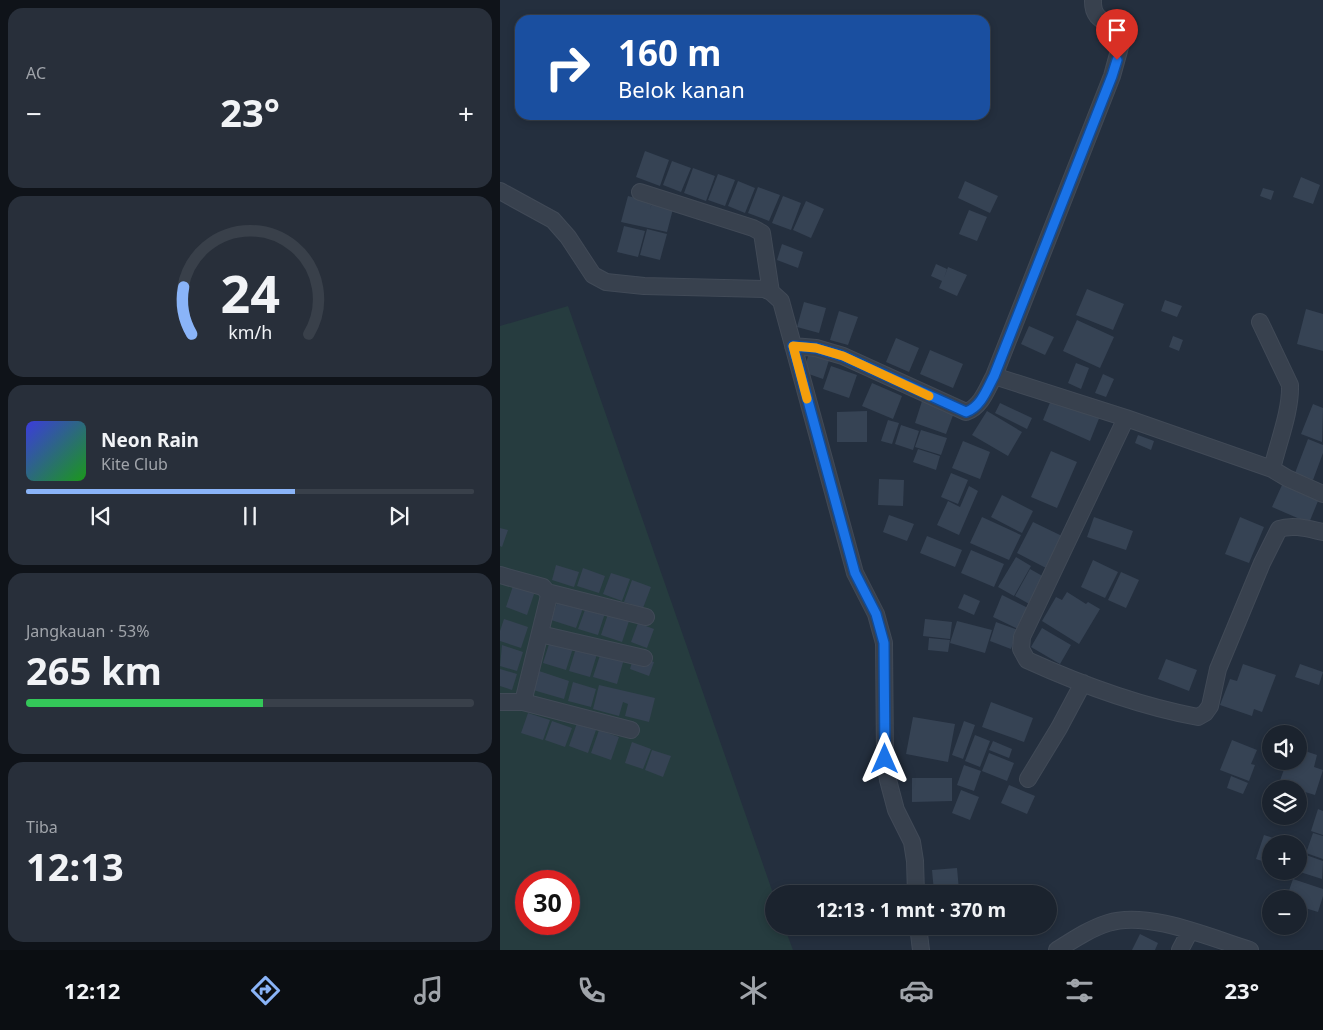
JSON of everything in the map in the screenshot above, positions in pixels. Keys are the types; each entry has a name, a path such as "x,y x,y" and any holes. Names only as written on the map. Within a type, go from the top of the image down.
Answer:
{"street":[{"path":"793,346 816,348 843,356 966,412 974,410 994,376 1112,76 1122,43 1120,31 1098,18 1094,11 1093,0"},
{"path":"500,191 553,220 562,229 593,274 606,282 644,286 764,289 771,292 781,301 855,573 876,614 884,643 885,759 896,810 912,842 916,885"},
{"path":"640,192 762,232 771,292"},
{"path":"1260,322 1290,385 1288,407 1272,469"},
{"path":"994,376 1126,418 1272,469 1323,494"},
{"path":"1126,418 1022,638 1021,649 1027,660 1083,683 1164,711 1198,717 1205,713 1210,706 1218,669 1262,563 1279,529 1293,526 1323,532"},
{"path":"500,575 543,587 547,592 548,600 523,702"},
{"path":"547,592 646,617"},
{"path":"540,634 644,658"},
{"path":"1028,779 1059,728 1083,683"},
{"path":"500,702 523,702 631,730"},
{"path":"1056,950 1085,933 1109,923 1131,919 1155,922 1190,931 1250,950"},
{"path":"1180,950 1190,931"},
{"path":"919,935 921,950"}],"green space":[{"path":"568,306 770,885 765,885 765,935 787,935 793,950 500,950 500,326"}],"building":[{"path":"645,151 669,160 660,186 636,177"},
{"path":"672,161 691,168 681,192 663,185"},
{"path":"693,168 715,176 706,201 684,193"},
{"path":"718,174 735,180 725,206 708,200"},
{"path":"1301,177 1320,185 1313,204 1293,197"},
{"path":"738,181 755,188 745,213 728,206"},
{"path":"965,181 998,196 990,213 958,198"},
{"path":"758,187 780,195 769,221 748,213"},
{"path":"1263,188 1274,191 1271,200 1260,196"},
{"path":"628,196 652,202 650,209 652,203 673,209 667,232 621,222"},
{"path":"783,196 801,203 791,230 772,223"},
{"path":"806,201 824,209 811,238 793,230"},
{"path":"969,210 987,217 977,241 959,234"},
{"path":"624,226 645,231 638,257 617,252"},
{"path":"647,229 667,234 660,260 640,255"},
{"path":"782,244 803,252 798,268 777,260"},
{"path":"936,264 947,269 944,278 948,267 967,275 957,296 939,288 942,281 931,276"},
{"path":"1087,289 1124,304 1113,330 1076,315"},
{"path":"1165,300 1182,306 1177,317 1161,311"},
{"path":"804,302 826,308 819,333 797,327"},
{"path":"1306,309 1323,314 1323,351 1297,344"},
{"path":"839,311 858,317 848,345 830,340"},
{"path":"1077,320 1114,337 1100,368 1063,351"},
{"path":"1029,326 1054,337 1045,355 1021,344"},
{"path":"1173,336 1183,340 1179,351 1169,347"},
{"path":"896,338 919,348 909,372 886,362"},
{"path":"810,350 830,357 823,379 803,372"},
{"path":"930,350 963,364 953,388 920,374"},
{"path":"1076,363 1089,368 1081,389 1068,383"},
{"path":"831,366 857,375 849,398 823,389"},
{"path":"1103,374 1114,379 1106,397 1095,393"},
{"path":"872,383 902,396 893,419 862,406"},
{"path":"923,398 955,410 946,434 915,423"},
{"path":"1051,400 1100,416 1090,441 1043,420"},
{"path":"1000,403 1032,418 1027,429 995,413"},
{"path":"1313,404 1323,408 1322,442 1301,434"},
{"path":"867,411 867,442 837,442 837,412"},
{"path":"987,411 1022,432 1008,456 972,435"},
{"path":"888,420 899,423 892,444 881,441"},
{"path":"901,425 919,431 913,450 895,444"},
{"path":"921,430 947,438 941,455 915,447"},
{"path":"1138,435 1154,441 1151,450 1135,443"},
{"path":"1308,439 1323,445 1323,453 1313,480 1295,473"},
{"path":"963,441 990,452 980,479 952,468"},
{"path":"918,449 940,456 936,470 913,462"},
{"path":"1051,451 1077,462 1057,508 1031,497"},
{"path":"951,473 968,480 958,504 941,497"},
{"path":"879,479 904,480 903,506 878,505"},
{"path":"1282,485 1318,501 1309,523 1272,507"},
{"path":"969,486 978,491 959,535 937,525 948,501 960,507"},
{"path":"1002,495 1033,511 1022,533 991,517"},
{"path":"889,515 914,524 907,541 883,532"},
{"path":"982,517 1021,535 1009,560 970,543"},
{"path":"1094,517 1133,531 1126,550 1087,537"},
{"path":"1240,517 1264,527 1249,563 1225,554"},
{"path":"1033,522 1062,536 1046,568 1017,553"},
{"path":"500,528 508,530 502,547 500,546"},
{"path":"927,536 962,550 955,567 920,553"},
{"path":"971,550 1004,564 994,587 961,573"},
{"path":"1016,557 1031,566 1014,596 998,587"},
{"path":"1093,560 1118,572 1105,598 1081,587"},
{"path":"556,565 579,572 574,587 552,580"},
{"path":"583,568 605,576 599,593 577,586"},
{"path":"1030,569 1046,578 1031,605 1015,596"},
{"path":"1121,572 1139,580 1126,608 1108,600"},
{"path":"611,573 630,579 622,601 603,594"},
{"path":"632,580 651,587 643,608 624,602"},
{"path":"514,583 535,591 527,615 506,607"},
{"path":"1067,592 1086,604 1088,602 1100,609 1079,644 1042,621 1056,597 1062,600"},
{"path":"964,594 980,601 974,615 958,608"},
{"path":"1002,595 1028,608 1018,629 993,617"},
{"path":"559,597 584,605 576,628 551,620"},
{"path":"586,607 605,613 598,635 578,629"},
{"path":"608,614 629,621 622,642 601,635"},
{"path":"504,619 528,627 521,648 500,641 500,631"},
{"path":"925,619 952,622 950,639 923,636"},
{"path":"957,621 992,630 985,653 950,643"},
{"path":"996,622 1018,630 1011,649 990,641"},
{"path":"638,623 654,629 647,648 631,642"},
{"path":"1042,628 1071,645 1060,664 1031,647"},
{"path":"929,638 950,640 948,652 928,650"},
{"path":"550,641 573,648 566,670 543,663"},
{"path":"502,645 523,652 517,671 500,666"},
{"path":"576,648 597,654 590,677 569,671"},
{"path":"601,652 624,659 617,684 593,677"},
{"path":"634,655 654,662 649,676 630,669"},
{"path":"1166,659 1197,670 1189,691 1158,679"},
{"path":"1243,664 1276,675 1262,712 1254,709 1252,716 1220,705 1230,679 1237,681"},
{"path":"1300,664 1323,672 1319,685 1295,677"},
{"path":"500,669 517,674 512,690 500,686"},
{"path":"539,671 569,681 564,699 533,690"},
{"path":"573,682 596,689 591,707 568,701"},
{"path":"599,685 655,698 649,722 625,716 628,704 623,702 619,716 593,709"},
{"path":"991,702 1033,718 1024,742 982,727"},
{"path":"528,713 550,720 543,740 521,733"},
{"path":"913,717 955,724 948,762 906,754"},
{"path":"552,721 572,728 565,747 545,740"},
{"path":"964,721 975,725 963,759 952,755"},
{"path":"577,723 596,730 588,753 569,746"},
{"path":"599,730 619,737 611,760 591,753"},
{"path":"975,735 990,741 980,767 965,761"},
{"path":"1232,740 1257,750 1251,764 1255,765 1249,781 1220,770"},
{"path":"993,741 1012,749 1009,758 989,750"},
{"path":"632,742 651,749 643,769 625,763"},
{"path":"652,750 671,756 663,777 645,770"},
{"path":"1307,752 1317,755 1314,767 1323,770 1315,795 1307,793 1307,780 1280,780 1284,770 1307,770"},
{"path":"989,753 1014,763 1007,781 982,771"},
{"path":"964,765 981,771 974,791 957,785"},
{"path":"1231,776 1248,783 1243,794 1227,788"},
{"path":"912,778 952,778 952,801 912,802"},
{"path":"1009,785 1035,796 1027,814 1001,803"},
{"path":"961,790 979,797 970,820 952,813"},
{"path":"1318,809 1323,811 1323,835 1311,831"},
{"path":"1313,833 1323,836 1323,859 1307,853"},
{"path":"1262,841 1262,861 1256,859"},
{"path":"1307,855 1323,861 1322,879 1307,874"},
{"path":"957,868 959,885 933,885 932,870"},
{"path":"1293,880 1323,889 1318,912 1307,909 1307,890 1289,890"},
{"path":"1140,934 1158,943 1155,950 1132,950"}],"slow traffic":[{"path":"807,399 793,346 816,348 843,356 894,378 929,396"}],"route":[{"path":"885,759 884,643 876,614 855,573 793,346 816,348 843,356 966,412 974,410 994,376 1117,60"}]}
